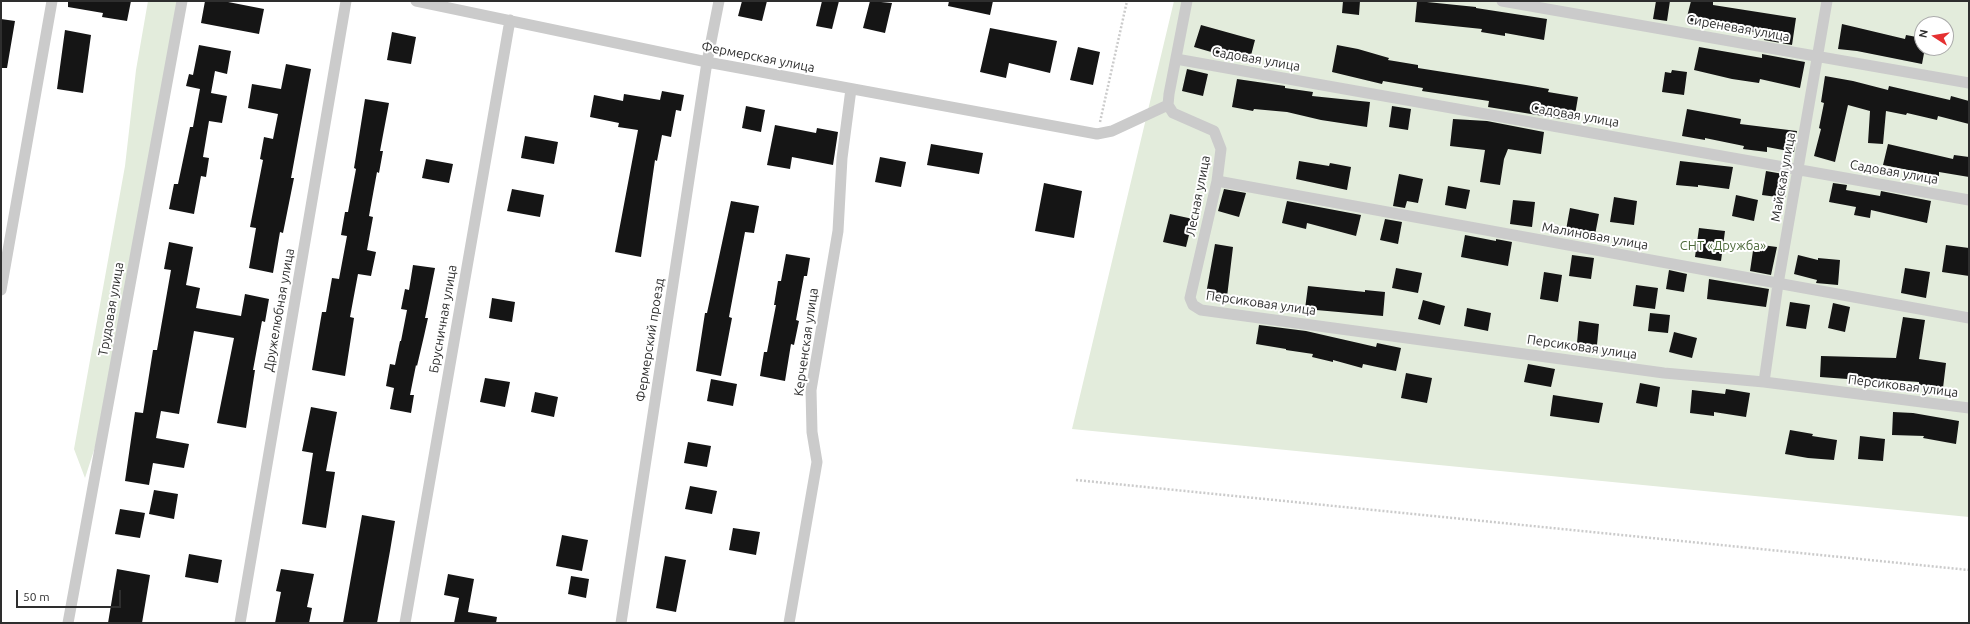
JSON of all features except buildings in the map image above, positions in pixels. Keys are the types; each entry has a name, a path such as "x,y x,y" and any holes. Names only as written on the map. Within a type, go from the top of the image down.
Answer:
{"street":[{"path":"1,290 52,1"},
{"name":"Трудовая улица","path":"68,623 182,1"},
{"name":"Дружелюбная улица","path":"240,623 346,1"},
{"name":"Фермерская улица","path":"416,1 707,62 1097,134"},
{"name":"Фермерский проезд","path":"621,623 707,62 718,1"},
{"path":"1097,134 1112,131 1168,105 1187,1"},
{"name":"Сиреневая улица","path":"1502,1 1969,84"},
{"name":"Майская улица","path":"1764,382 1778,284 1827,1"},
{"name":"Брусничная улица","path":"405,623 510,20"},
{"name":"Садовая улица","path":"1176,60 1969,200"},
{"name":"Керченская улица","path":"789,623 817,462 812,432 811,390 838,231 842,158 851,88"},
{"name":"Лесная улица","path":"1168,105 1173,113 1214,131 1221,149 1217,181 1190,298 1192,305"},
{"name":"Малиновая улица","path":"1217,181 1969,318"},
{"name":"Персиковая улица","path":"1192,305 1201,310 1664,373 1764,382 1969,408"}],"path":[{"path":"1097,134 1127,1"},
{"path":"1076,480 1969,570"}],"green space":[{"path":"148,1 178,1 97,441 85,478 74,449 125,166 136,70"},
{"name":"СНТ «Дружба»","path":"1174,1 1969,1 1969,517 1072,429"}]}
